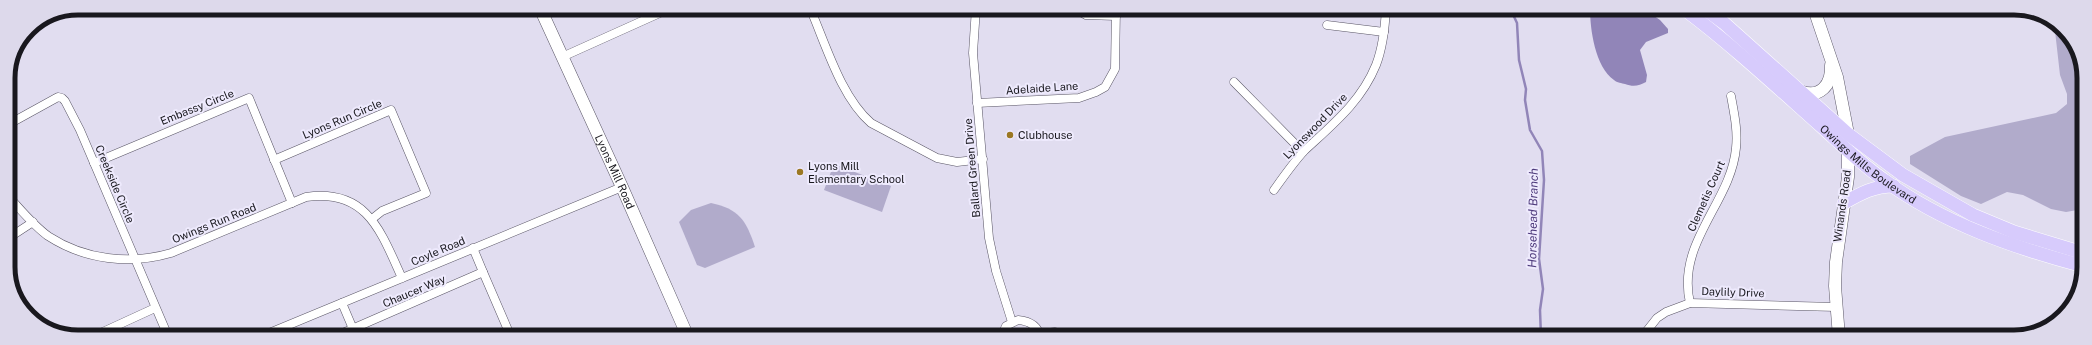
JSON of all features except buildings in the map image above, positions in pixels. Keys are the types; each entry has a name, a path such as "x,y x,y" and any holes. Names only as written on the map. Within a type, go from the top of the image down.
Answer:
{"main road":[{"name":"Owings Mills Boulevard","path":"1693,15 1717,33 1848,150 1884,180 1966,226 2026,249 2077,264"},
{"name":"Owings Mills Boulevard","path":"1713,15 1848,134 1902,175 1973,215 2014,232 2077,251"},
{"path":"1844,203 1867,190 1880,186 1894,186"}],"street":[{"name":"Lyons Mill Road","path":"543,15 622,187 685,330"},
{"path":"562,57 655,15"},
{"path":"813,15 847,94 862,115 871,123 937,158 957,162 983,159"},
{"name":"Ballard Green Drive","path":"976,15 973,53 992,256 1012,322"},
{"name":"Adelaide Lane","path":"977,103 1079,98 1105,87 1115,69 1116,15"},
{"name":"Lyonswood Drive","path":"1274,190 1303,152 1341,118 1361,92 1376,64 1384,32 1385,15"},
{"name":"Winands Road","path":"1816,15 1842,95 1848,134 1848,177 1836,262 1838,330"},
{"path":"1327,25 1384,32"},
{"path":"1800,91 1812,94 1825,88 1831,77 1831,60"},
{"path":"1234,82 1303,152"},
{"name":"Clemetis Court","path":"1690,303 1687,280 1690,259 1730,172 1735,154 1737,133 1731,96"},
{"name":"Creekside Circle","path":"15,120 58,98 62,98 80,130 165,330"},
{"name":"Embassy Circle","path":"94,163 249,98 292,203"},
{"name":"Lyons Run Circle","path":"274,160 391,110 426,193 382,211 372,218"},
{"name":"Coyle Road","path":"277,330 622,187"},
{"name":"Owings Run Road","path":"15,203 47,235 78,251 115,259 135,260 152,258 171,253 306,197 319,195 338,197 354,203 372,218 378,226 402,278"},
{"path":"15,234 33,222"},
{"path":"473,248 508,330"},
{"name":"Chaucer Way","path":"361,330 483,272"},
{"path":"342,303 354,330"},
{"name":"Daylily Drive","path":"1648,330 1657,318 1690,303 1836,307"},
{"path":"107,330 155,308"},
{"path":"1004,330 1006,326 1018,320 1031,323 1036,330"}],"shaded area":[{"path":"1590,15 1653,15 1660,20 1668,29 1668,33 1646,42 1640,50 1647,75 1646,82 1631,86 1617,82 1608,74 1598,57 1591,26"},
{"path":"2055,30 2069,46 2076,66 2077,210 2066,212 2051,209 2023,195 2007,192 1981,204 1961,196 1910,164 1910,156 1945,137 2056,113 2067,104 2067,94 2060,75"},
{"path":"834,164 891,186 882,212 824,190"},
{"path":"711,203 735,212 740,217 745,223 755,247 705,268 697,265 679,222 691,210"},
{"path":"1382,328 1406,330 1377,330"}],"waterway":[{"name":"Horsehead Branch","path":"1513,15 1517,23 1519,60 1526,89 1525,100 1530,130 1542,151 1544,180 1539,259 1543,289 1540,310 1541,330"}],"place":[{"name":"Clubhouse","path":"1010,135"},
{"name":"Lyons Mill Elementary School","path":"800,172"}]}
